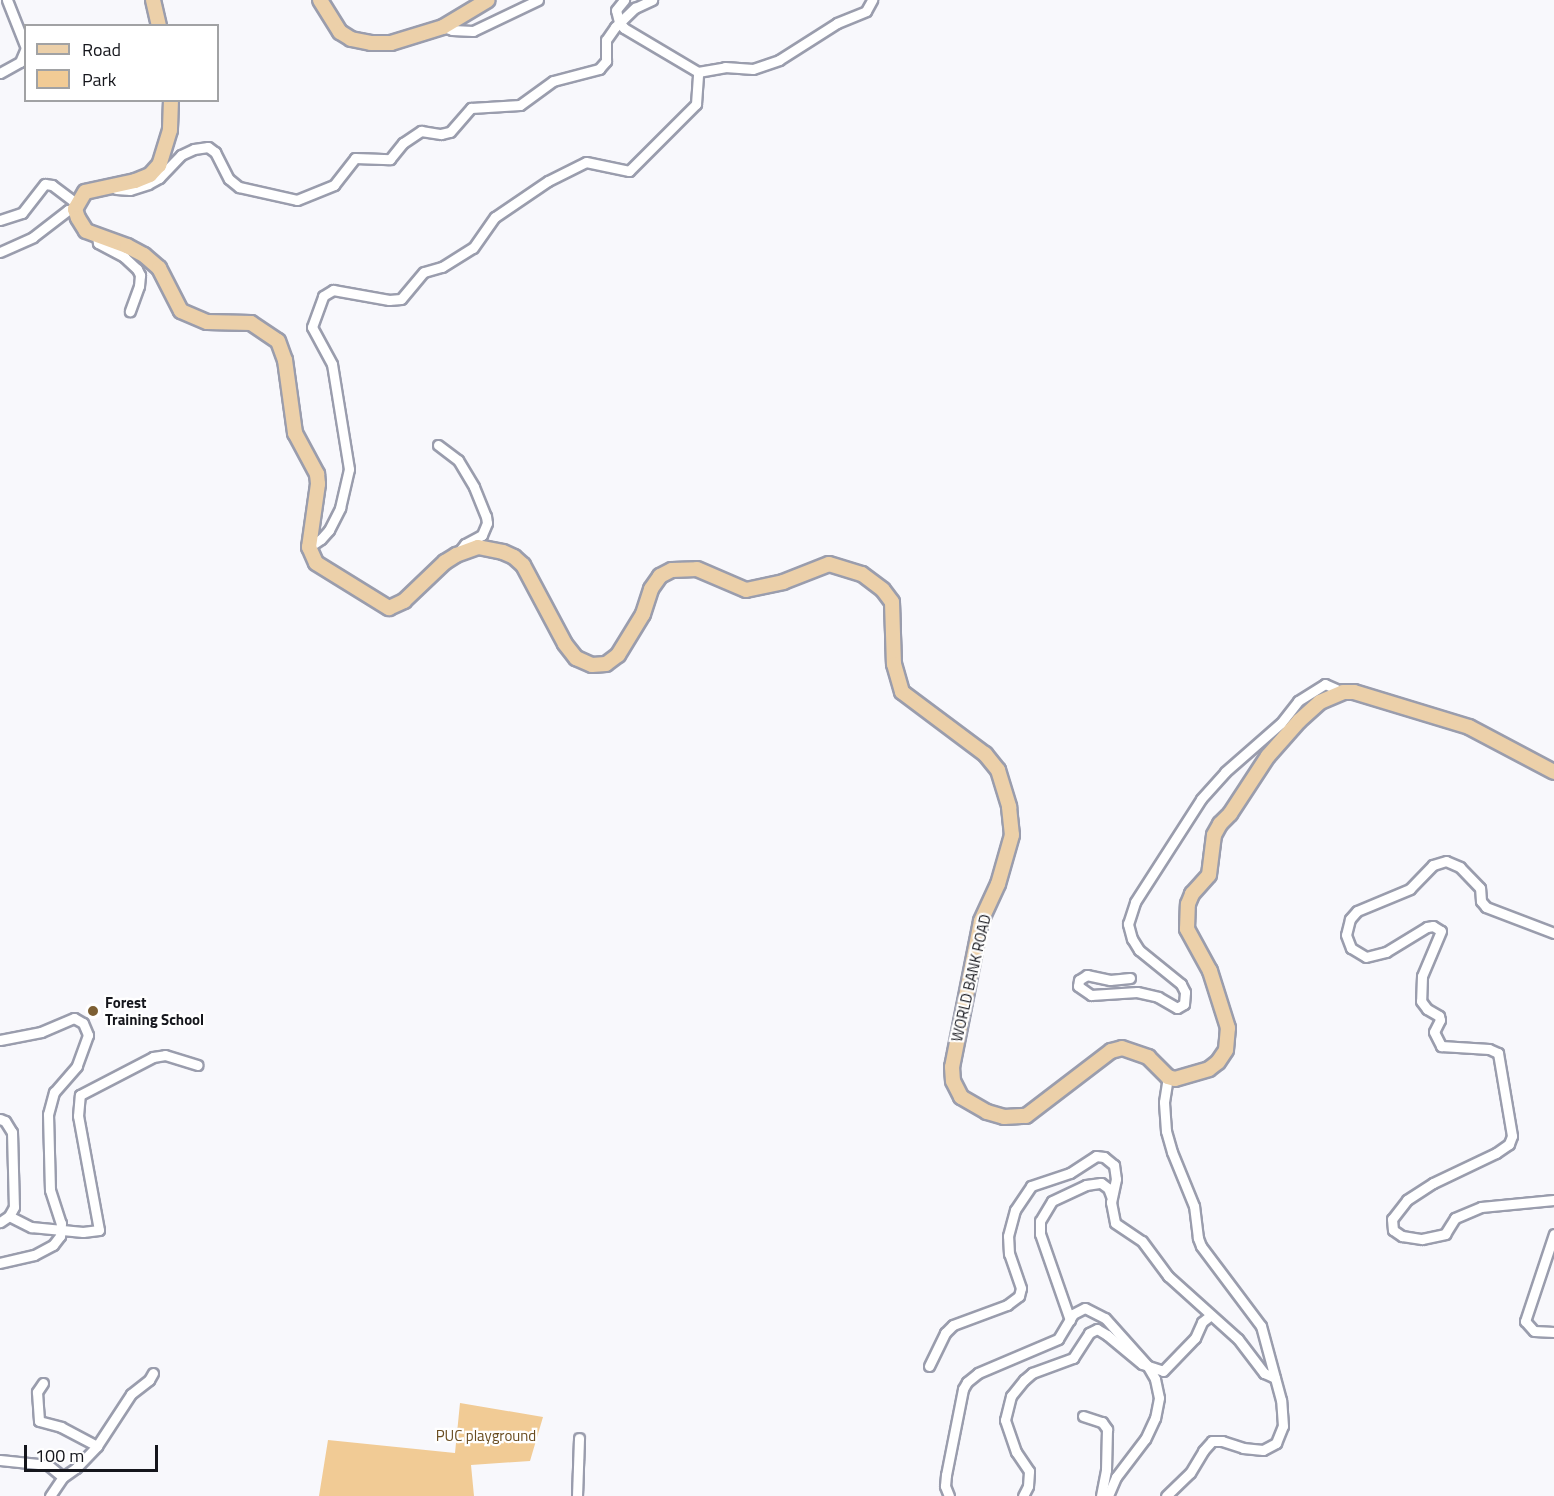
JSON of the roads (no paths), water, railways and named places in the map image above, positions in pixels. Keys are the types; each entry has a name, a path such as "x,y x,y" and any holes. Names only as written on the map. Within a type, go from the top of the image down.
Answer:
{"main road":[{"path":"153,0 159,24"},
{"path":"320,0 340,32 351,39 371,44 391,43 443,27 488,0"},
{"path":"171,102 170,130 159,165 150,175 85,192 76,207 86,231 144,255 159,268 176,304 189,316 222,324 242,321 251,323 278,341 285,360 295,433 316,474 318,484 309,547"},
{"name":"WORLD BANK ROAD","path":"309,547 316,563 389,608 404,601 456,555 478,547 492,548 514,557 523,566 552,615 565,644 576,658 592,665 606,664 618,655 643,614 651,589 660,576 672,570 697,570 746,591 783,582 829,564 862,574 873,581 892,602 894,664 902,692 985,754 998,770 1009,807 1012,835 998,884 981,921 952,1067 953,1081 961,1097 994,1115 1026,1116 1111,1050 1122,1048 1148,1057 1168,1077"},
{"path":"1168,1077 1186,1077 1209,1069 1218,1062 1226,1050 1228,1028 1225,1015 1210,971 1187,929 1186,921 1192,894 1211,868 1214,836 1268,756 1299,720 1320,702 1343,692 1354,692 1469,728 1554,772"}],"street":[{"path":"7,0 24,43"},
{"path":"443,27 473,31 538,0"},
{"path":"624,0 616,10 619,22 634,36 698,72 724,67 753,69 779,60 837,23 866,11 872,0"},
{"path":"103,186 122,189 139,188 159,178 187,151 208,147 215,152 229,179 239,187 297,200 334,185 355,158 390,159 403,142 421,131 441,134 450,132 471,108 520,105 553,81 599,69 606,61 606,40 619,22 635,8 652,0"},
{"path":"0,74 20,62 24,53"},
{"path":"309,547 329,530 340,508 349,469 332,364 312,327 323,296 333,290 389,300 401,299 424,272 442,267 473,249 495,216 548,181 586,162 629,171 680,118 692,110 696,104 698,72"},
{"path":"0,220 22,213 45,184 52,185 76,207 68,210 33,237 0,252"},
{"path":"97,236 98,243 124,257 140,275 139,286 130,312"},
{"path":"438,445 458,460 486,516 487,523 482,534 465,544 456,555"},
{"path":"1130,978 1110,980 1087,975 1079,980 1078,986 1091,995 1137,992 1158,997 1177,1008 1184,1004 1185,992 1181,984 1139,950 1132,939 1128,924 1135,902 1202,799 1225,772 1281,723 1298,701 1325,684 1343,692"},
{"path":"1554,933 1486,907 1481,901 1480,888 1461,867 1446,861 1433,865 1406,891 1357,911 1350,919 1346,935 1351,948 1366,957 1386,952 1427,927 1434,926 1442,931 1422,976 1422,1001 1427,1010 1440,1020 1434,1032 1441,1046 1489,1048 1498,1053 1512,1136 1509,1144 1496,1153 1433,1183 1407,1200 1392,1219 1393,1230 1402,1236 1422,1239 1445,1234 1455,1218 1481,1207 1554,1200"},
{"path":"0,1040 41,1032 69,1019 79,1019 86,1029 87,1040 77,1066 54,1092 48,1114 50,1190 61,1230 53,1245 34,1256 0,1263"},
{"path":"9,1216 31,1227 95,1232 99,1228 78,1116 80,1095 153,1057 165,1055 197,1065"},
{"path":"1166,1496 1190,1473 1212,1441 1222,1441 1255,1450 1263,1449 1276,1443 1283,1426 1275,1378 1257,1317 1201,1246 1198,1238 1194,1206 1166,1131 1164,1093 1168,1077"},
{"path":"0,1119 5,1121 12,1132 14,1207 9,1216 0,1222"},
{"path":"929,1366 945,1333 953,1325 1007,1305 1019,1296 1021,1288 1009,1254 1008,1236 1015,1210 1031,1186 1070,1173 1096,1156 1104,1157 1114,1165 1116,1179 1111,1196"},
{"path":"1070,1320 1040,1234 1040,1221 1052,1201 1086,1185 1101,1183 1108,1188 1111,1196 1115,1223 1142,1241 1168,1276 1239,1339 1244,1350 1264,1373 1275,1378"},
{"path":"1554,1234 1525,1321 1534,1331 1554,1332"},
{"path":"950,1496 945,1486 946,1474 963,1389 967,1382 978,1373 1058,1339 1073,1314 1085,1308 1099,1314 1149,1368 1158,1388 1159,1398 1155,1418 1145,1439 1116,1477 1108,1496"},
{"path":"1023,1496 1029,1471 1016,1452 1005,1420 1007,1406 1015,1389 1032,1374 1076,1355 1089,1333 1096,1329 1149,1368 1166,1370 1195,1338 1202,1322 1212,1315"},
{"path":"50,1496 63,1477 76,1468 97,1446 131,1394 149,1380 153,1373"},
{"path":"43,1383 36,1392 39,1421 61,1427 97,1446"},
{"path":"1083,1416 1102,1422 1107,1429 1106,1470 1101,1496"},
{"path":"577,1496 579,1438"},
{"path":"0,1460 48,1465 63,1477"}],"place":[{"name":"Forest Training School","path":"93,1011"}],"park label":[{"name":"PUC playground","path":"486,1436"}]}
